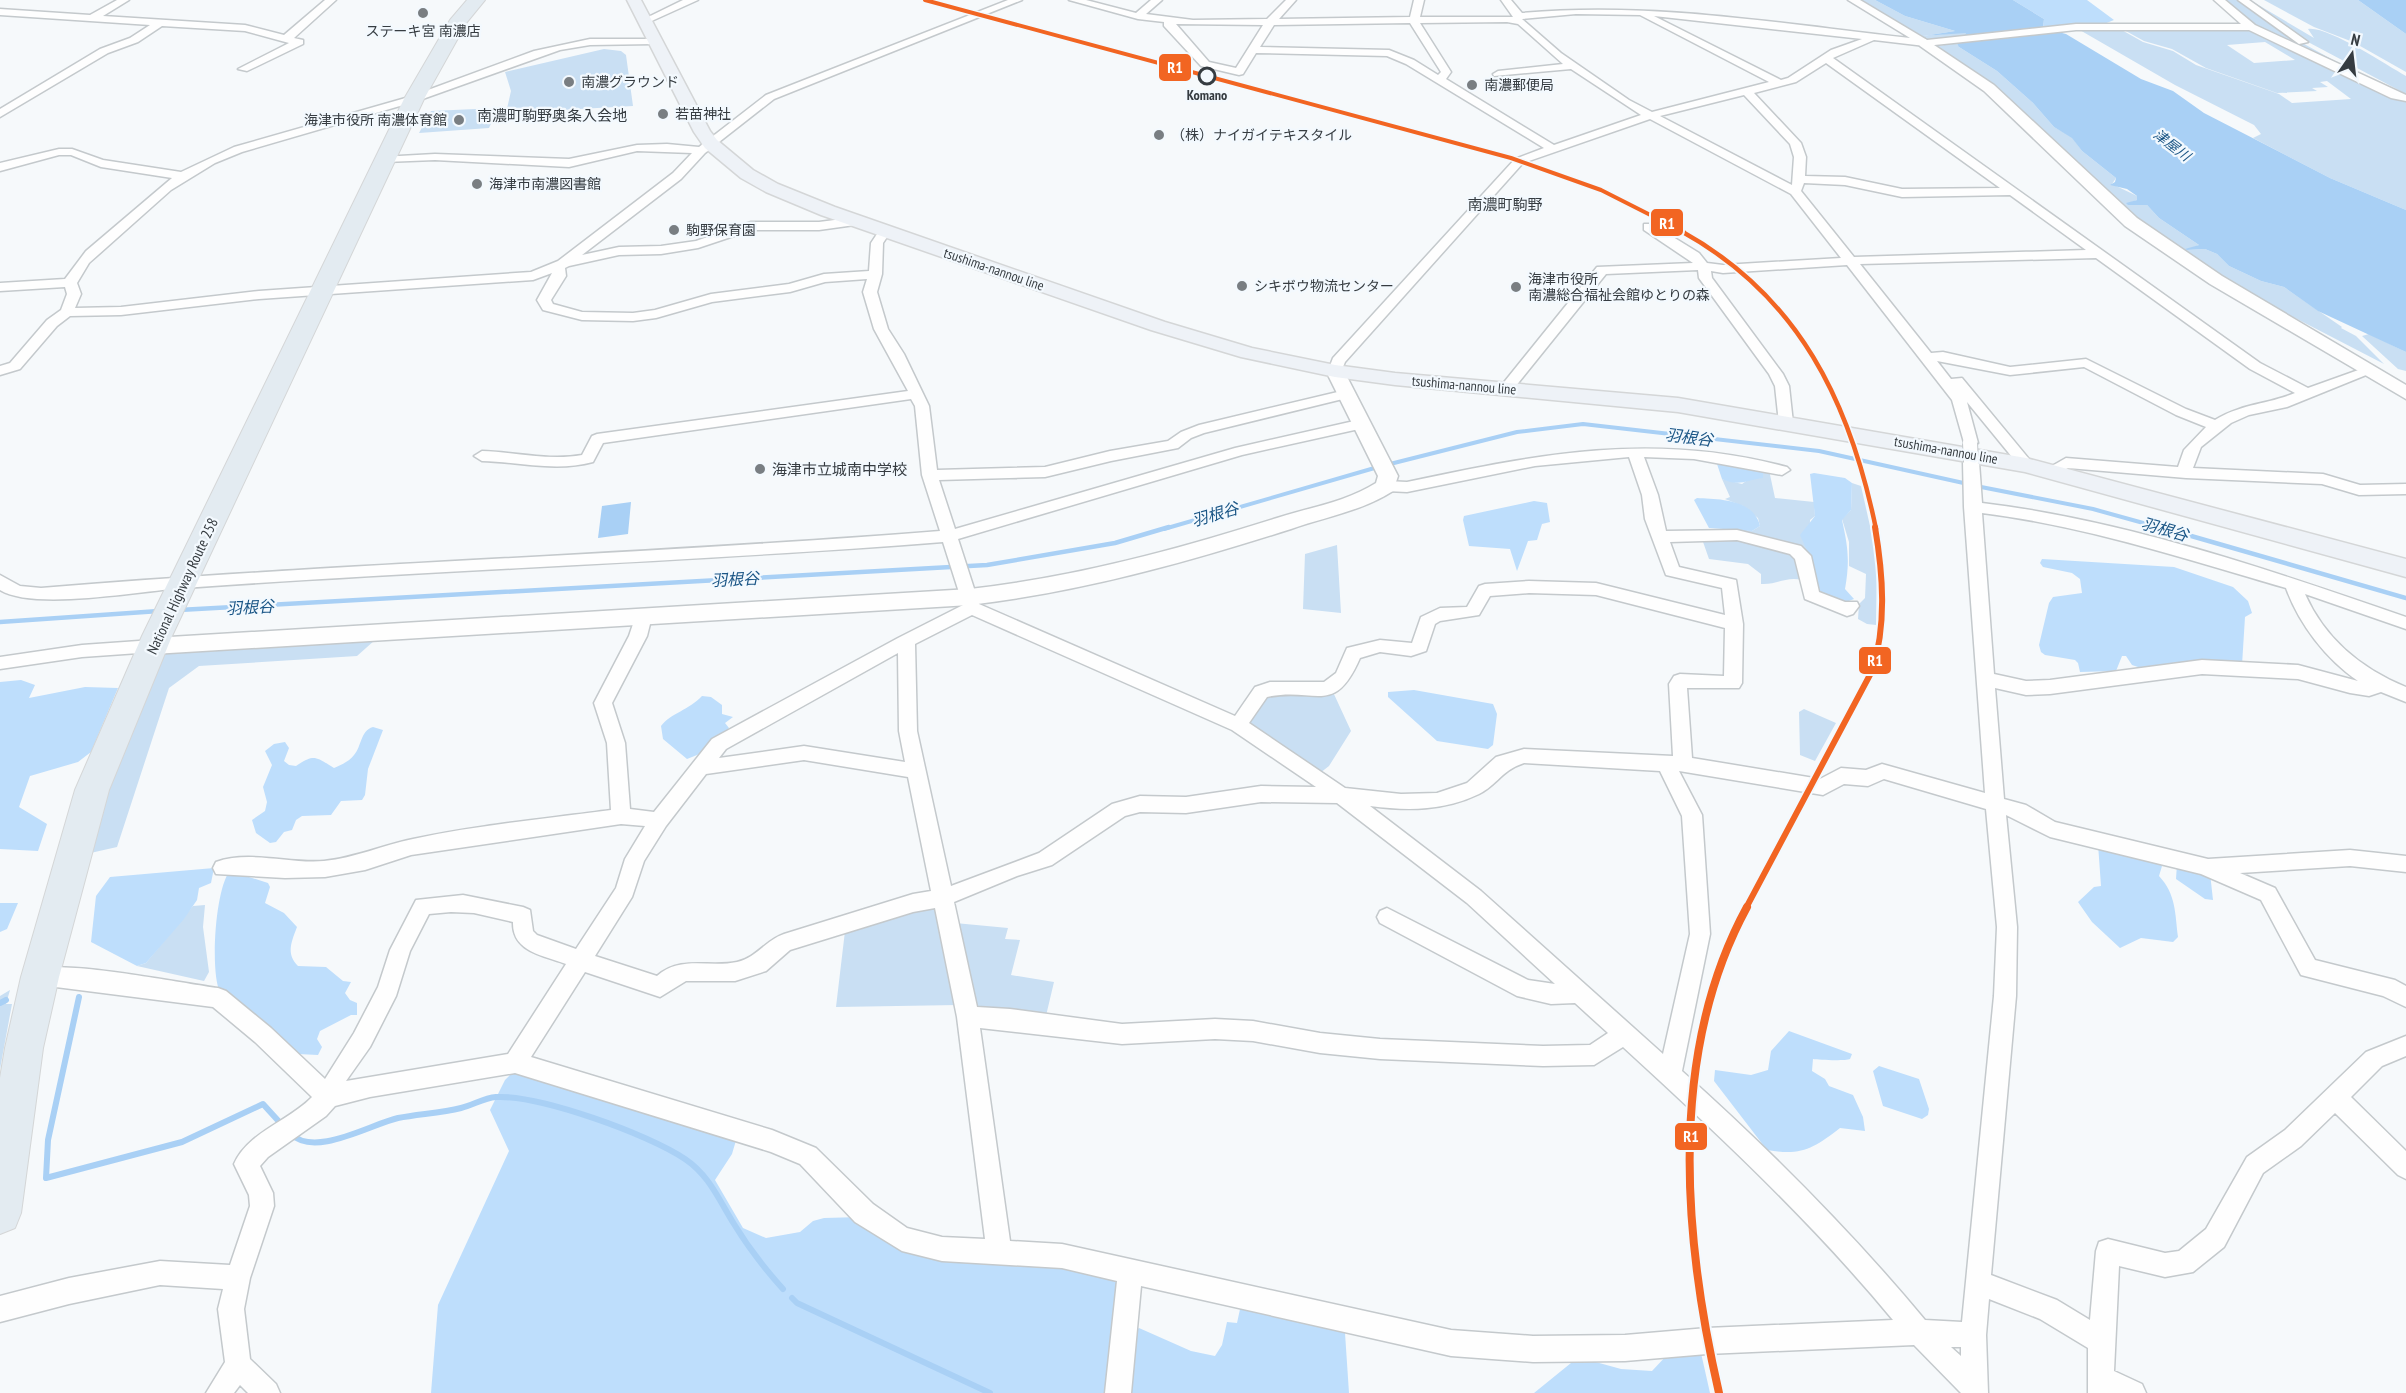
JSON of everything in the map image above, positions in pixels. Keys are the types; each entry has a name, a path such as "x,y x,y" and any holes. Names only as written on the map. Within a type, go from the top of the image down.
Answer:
{"highway":[{"name":"National Highway Route 258","path":"0,1213 24,1048 40,977 92,790 155,641 414,99 459,20 476,0"}],"main road":[{"name":"tsushima-nannou line","path":"634,0 706,148 747,174 772,188 885,231 1158,326 1248,353 1335,371 1678,405 2053,470 2406,568"}],"street":[{"path":"0,5 2,0"},
{"path":"94,17 124,0"},
{"path":"286,38 331,0"},
{"path":"645,21 659,18 674,6 693,0"},
{"path":"875,274 824,278 765,292 711,298 656,314 633,317 582,316 548,307 544,300 559,276 560,266 677,176 706,148 770,97 1017,0"},
{"path":"1074,0 1172,22 1517,18 1639,5 1930,43 2067,28 2251,27"},
{"path":"1138,16 1157,0"},
{"path":"1172,22 1168,24 1205,64 1239,72 1271,21 1291,0"},
{"path":"1419,0 1414,20 1420,34 1446,72 1439,80"},
{"path":"1506,0 1517,18 1572,66 1618,97 1794,191 1959,400 1970,443 1972,503 1981,592 1985,679 2007,927 2005,996 1973,1335 1974,1390"},
{"path":"1853,0 1930,43 1989,88 2131,222 2216,280 2406,393"},
{"path":"2218,0 2251,27 2395,96 2406,97"},
{"path":"2243,0 2289,34 2406,97"},
{"path":"1639,5 1779,83"},
{"path":"0,12 245,28 299,42 243,69"},
{"path":"0,114 104,51 134,40 162,21"},
{"path":"1387,481 1366,430 1335,371 1338,361 1515,164 1527,157 1651,115 1792,80 1826,58 1853,45 1880,38"},
{"path":"0,371 15,366 52,323 68,312 74,294 70,283 74,271 86,256 106,242 183,176 233,151 414,99 496,66 583,43 654,41"},
{"path":"1254,50 1389,53 1439,80 1553,149"},
{"path":"1826,58 2255,366 2306,393"},
{"path":"1498,74 1572,66"},
{"path":"1746,91 1796,143 1800,158 1800,178 1794,191"},
{"path":"385,159 435,158 569,163 637,148 706,148"},
{"path":"0,167 59,152 72,152 101,163 183,176"},
{"path":"1800,178 1860,183 1902,193 2010,191"},
{"path":"68,312 83,314 121,311 322,290 512,279 619,251 661,250 698,244 751,226 819,226 858,221"},
{"path":"1648,227 1694,256 1703,266 1706,278 1776,374 1782,386 1786,423"},
{"path":"885,231 877,243 875,274 870,292 881,329 922,406 930,475 970,598 1238,725 1303,767 1474,897 1670,1075 1810,1212 1905,1311 1919,1332 1974,1390"},
{"path":"1506,389 1602,270 1703,266 1741,269 1848,261 2096,254"},
{"path":"0,287 70,283"},
{"path":"1928,358 1943,356 2010,371 2086,363 2181,412 2218,426"},
{"path":"1928,358 1947,370 2026,465"},
{"path":"2186,473 2184,465 2190,449 2218,426 2244,412 2279,405 2369,371"},
{"path":"482,456 504,456 531,463 579,461 588,459 597,439 917,394"},
{"path":"930,475 1045,472 1066,468 1110,456 1173,445 1186,435 1199,430 1346,394"},
{"path":"0,581 9,589 20,593 41,594 812,547 952,541 1219,457 1366,430"},
{"path":"1387,481 1407,487 1551,458 1635,451 1667,452 1782,470"},
{"path":"1635,451 1650,495 1653,519 1672,571 1730,584 1734,624 1732,683 1688,680 1680,681 1678,684 1675,764 1671,778 1692,815 1701,912 1700,934 1670,1075"},
{"path":"2053,470 2066,463 2186,473 2323,479 2359,490 2406,489"},
{"path":"0,663 155,641 970,598 1023,592 1160,562 1366,497 1387,481"},
{"path":"1972,503 2065,522 2169,548 2293,584 2406,623"},
{"path":"1660,537 1737,535 1795,550 1803,555 1811,595 1847,610 1851,606"},
{"path":"2293,584 2297,599 2319,631 2356,671 2381,686 2406,695"},
{"path":"1238,725 1261,692 1270,689 1327,689 1344,676 1353,653 1380,646 1411,650 1420,647 1427,621 1446,610 1467,613 1473,611 1485,590 1528,587 1596,590 1734,624"},
{"path":"0,599 20,593"},
{"path":"515,1062 624,891 635,859 659,820 719,744 735,732 906,640 970,598"},
{"path":"621,816 616,743 603,703 638,636 642,616"},
{"path":"906,640 908,731 968,1017 999,1251"},
{"path":"1985,679 2026,688 2050,687 2202,667 2298,672 2350,686 2369,688 2381,686"},
{"path":"699,768 804,753 906,770 916,768"},
{"path":"267,1393 238,1365 231,1309 238,1278 262,1206 261,1193 246,1164 285,1130 318,1108 328,1097 337,1076 362,1040 388,989 400,950 423,906 457,901 481,903 523,916 523,934 531,942 660,987 670,978 685,972 735,972 759,964 784,943 914,903 943,898 1012,869 1045,859 1119,810 1140,804 1186,805 1261,794 1340,795 1401,802 1437,801 1474,788 1503,762 1524,756 1675,764 1823,787 1841,776 1868,778 1882,771 1996,803 2019,811 2050,829 2204,866 2268,894 2308,968 2387,987 2406,997"},
{"path":"223,868 252,866 285,870 325,870 365,862 411,847 621,816 659,820"},
{"path":"2204,866 2350,858 2406,864"},
{"path":"1387,917 1525,989 1551,994 1582,993"},
{"path":"40,977 70,977 218,998 263,1035 328,1097"},
{"path":"968,1017 1010,1019 1122,1034 1225,1029 1380,1049 1543,1056 1594,1054 1625,1033"},
{"path":"2133,1393 2101,1386 2101,1341 2108,1251 2165,1265 2184,1263 2215,1238 2255,1165 2293,1138 2374,1059 2406,1046"},
{"path":"328,1097 370,1086 515,1062 772,1141 808,1156 864,1213 902,1239 942,1249 1062,1256 1451,1343 1478,1346 1625,1348 1707,1341 1919,1332 1973,1335"},
{"path":"2336,1097 2406,1167"},
{"path":"1118,1393 1130,1270"},
{"path":"0,1309 69,1291 160,1274 238,1278"},
{"path":"1978,1282 2048,1310 2101,1341"},
{"path":"219,1393 238,1365"}],"shaded area":[{"path":"1857,0 1875,0 1905,16 1955,31 1923,36 1963,32 1966,33 1965,37 1933,43 1922,40"},
{"path":"2013,0 2087,0 2114,20 2104,24 2043,28 2044,19"},
{"path":"2221,0 2239,0 2286,34 2373,82 2254,27"},
{"path":"2245,0 2250,0 2314,38 2308,29 2343,40 2406,76 2406,94 2293,34"},
{"path":"2264,0 2358,0 2406,34 2406,72 2353,42 2314,27"},
{"path":"2078,29 2120,29 2143,42 2173,51 2196,65 2279,94 2292,103 2351,99 2327,81 2320,82 2328,87 2312,88 2317,91 2277,93 2206,68 2172,49 2144,41 2124,30 2251,29 2406,100 2406,210 2330,178 2253,138 2261,134 2254,125 2175,85","holes":["2265,42 2295,60 2254,63 2227,45"]},
{"path":"1961,42 1959,47 1997,71 2033,103 2054,127 2072,137 2082,151 2116,178 2112,184 2137,196 2139,199 2132,202 2135,205 2147,205 2159,218 2199,245 2187,250 2205,249 2217,254 2229,266 2261,281 2284,287 2341,328 2356,336 2384,364 2222,280 2136,221 1932,44 1939,46"},
{"name":"南濃グラウンド","path":"604,49 621,51 626,55 633,106 506,113 511,91 505,72"},
{"name":"海津市役所 南濃体育館","path":"498,108 489,128 419,133 431,111"},
{"path":"2369,334 2406,352 2406,371 2398,369 2362,336"},
{"path":"1716,461 1763,469 1763,478 1738,483 1722,479"},
{"path":"1763,469 1769,470 1775,498 1814,502 1815,516 1810,520 1809,555 1716,530 1735,528 1752,531 1760,526 1758,518 1743,506 1725,499 1730,497 1722,479 1742,484"},
{"path":"1810,474 1845,478 1852,483 1851,510 1842,520 1848,554 1845,589 1854,599 1841,604 1818,593 1809,555 1800,535 1815,516"},
{"path":"1852,483 1861,486 1877,557 1876,625 1867,624 1858,619 1859,604 1865,598 1866,574 1849,566 1849,542 1842,519 1851,510"},
{"path":"1697,498 1725,500 1743,506 1751,510 1760,526 1752,531 1709,528 1694,500"},
{"path":"1534,501 1547,503 1550,522 1542,524 1537,540 1528,541 1517,571 1510,549 1469,546 1464,516"},
{"path":"1738,538 1797,555 1802,580 1791,579 1761,584 1761,574 1748,564 1709,559 1702,539"},
{"path":"1337,545 1341,613 1303,609 1305,554"},
{"path":"2042,559 2174,567 2233,587 2248,601 2252,613 2245,617 2242,665 2138,667 2132,665 2126,656 2122,656 2116,671 2080,672 2075,660 2045,655 2041,652 2039,645 2049,603 2053,597 2082,593 2080,579 2072,573 2043,567 2040,563"},
{"path":"375,640 357,656 199,666 169,688 117,847 86,854 100,804 164,653"},
{"path":"21,680 35,685 29,698 85,687 118,688 91,752 78,762 30,776 19,807 47,824 38,851 0,849 0,682"},
{"path":"1414,690 1493,704 1497,714 1493,745 1488,749 1437,741 1388,697 1388,692"},
{"path":"1333,692 1351,731 1329,766 1320,773 1249,723 1264,698 1274,694"},
{"path":"702,696 711,697 722,705 722,714 733,717 725,723 729,728 702,753 687,759 663,739 661,726"},
{"path":"1804,709 1836,723 1815,761 1800,755 1799,712"},
{"path":"373,727 383,730 368,769 365,795 362,800 341,801 331,815 302,816 296,820 292,830 284,832 276,842 270,843 256,833 252,820 265,811 267,802 263,787 272,765 265,751 274,744 285,742 289,748 284,761 289,765 296,766 315,758 334,768 352,757 363,735"},
{"path":"2098,844 2155,859 2162,866 2159,876 2169,890 2175,912 2178,937 2173,942 2141,938 2120,948 2092,922 2078,902 2094,887 2101,886"},
{"path":"2177,864 2210,873 2213,900 2205,899 2176,879"},
{"path":"214,868 211,883 199,888 197,900 184,919 146,963 137,966 91,942 96,896 110,877"},
{"path":"230,871 268,883 270,887 265,903 284,913 297,927 291,953 298,966 326,967 343,981 351,982 345,993 350,1000 357,1003 357,1015 351,1015 320,1031 317,1039 322,1047 318,1055 298,1054 220,992 215,967 216,931 221,894"},
{"path":"0,903 18,903 7,929 0,932"},
{"path":"938,904 958,1005 836,1007 845,931"},
{"path":"205,905 203,927 209,972 204,981 137,966 146,963 193,906"},
{"path":"955,923 1008,928 1005,939 1020,940 1011,975 1054,982 1045,1020 973,1012"},
{"path":"10,990 6,1004 12,1004 0,1069 0,996"},
{"path":"1789,1031 1852,1054 1847,1060 1813,1059 1812,1071 1825,1079 1829,1086 1853,1095 1863,1117 1865,1131 1840,1128 1806,1149 1789,1152 1767,1150 1714,1081 1715,1070 1751,1075 1768,1070 1771,1051"},
{"path":"1879,1066 1919,1079 1929,1109 1928,1115 1922,1119 1883,1106 1873,1071"},
{"path":"515,1070 737,1137 732,1154 715,1180 743,1228 766,1238 800,1232 813,1221 824,1218 861,1217 889,1236 1125,1275 1109,1393 431,1393 438,1305 509,1151 490,1110 505,1080"},
{"path":"1242,1300 1335,1321 1345,1333 1349,1393 1127,1393 1134,1332 1139,1328 1191,1351 1215,1356 1222,1345 1227,1322 1237,1323"},
{"path":"1701,1353 1710,1393 1534,1393 1571,1363 1592,1361 1621,1369 1652,1371 1668,1354"}],"water":[{"name":"津屋川","path":"1875,0 2013,0 2044,19 2043,28 2066,34 2141,79 2173,91 2204,113 2330,178 2406,210 2406,352 2318,311 2284,287 2261,281 2229,266 2217,254 2205,249 2185,249 2199,245 2159,218 2147,205 2128,205 2126,203 2137,200 2137,196 2127,189 2110,185 2115,182 2116,178 2082,151 2072,138 2054,127 2033,103 1997,71 1959,47 1957,43 1961,42 1966,33 1923,36 1955,31 1905,16"},
{"path":"2358,0 2406,0 2406,34"},
{"path":"631,502 628,534 598,538 602,506"}],"waterway":[{"name":"羽根谷","path":"1386,465 1517,432 1583,424 1819,451 1968,484"},
{"name":"羽根谷","path":"1164,529 1378,467"},
{"name":"羽根谷","path":"1976,486 2093,509 2165,529"},
{"name":"羽根谷","path":"179,610 987,565 1115,543 1169,527"},
{"name":"羽根谷","path":"2160,527 2406,598"},
{"name":"羽根谷","path":"0,622 159,611"},
{"path":"79,997 48,1140 46,1178 182,1142 263,1104 283,1126"},
{"path":"0,1003 6,1000"},
{"path":"291,1134 301,1140 328,1141 398,1118 453,1110 496,1097 539,1102 565,1109 646,1138 693,1165 713,1188 751,1249 783,1289"},
{"path":"792,1298 797,1303 990,1393"}],"transit line":[{"name":"R1","path":"925,0 1511,158 1601,190 1687,234 1727,261 1763,292 1794,327 1821,367 1846,423 1875,527 1882,596 1879,642 1874,666 1855,707 1727,943 1705,1021 1693,1096 1690,1152 1694,1237 1707,1341 1719,1393"}],"place":[{"name":"ステーキ宮 南濃店","path":"423,13"},
{"name":"Komano","path":"1207,76"},
{"name":"南濃グラウンド","path":"569,82"},
{"name":"南濃郵便局","path":"1472,85"},
{"name":"若苗神社","path":"663,114"},
{"name":"海津市役所 南濃体育館","path":"459,120"},
{"name":"（株）ナイガイテキスタイル","path":"1159,135"},
{"name":"海津市南濃図書館","path":"477,184"},
{"name":"駒野保育園","path":"674,230"},
{"name":"シキボウ物流センター","path":"1242,286"},
{"name":"海津市役所 南濃総合福祉会館ゆとりの森","path":"1516,287"},
{"name":"海津市立城南中学校","path":"760,469"}],"district":[{"name":"南濃町駒野奥条入会地","path":"552,115"},
{"name":"南濃町駒野","path":"1505,204"}]}
